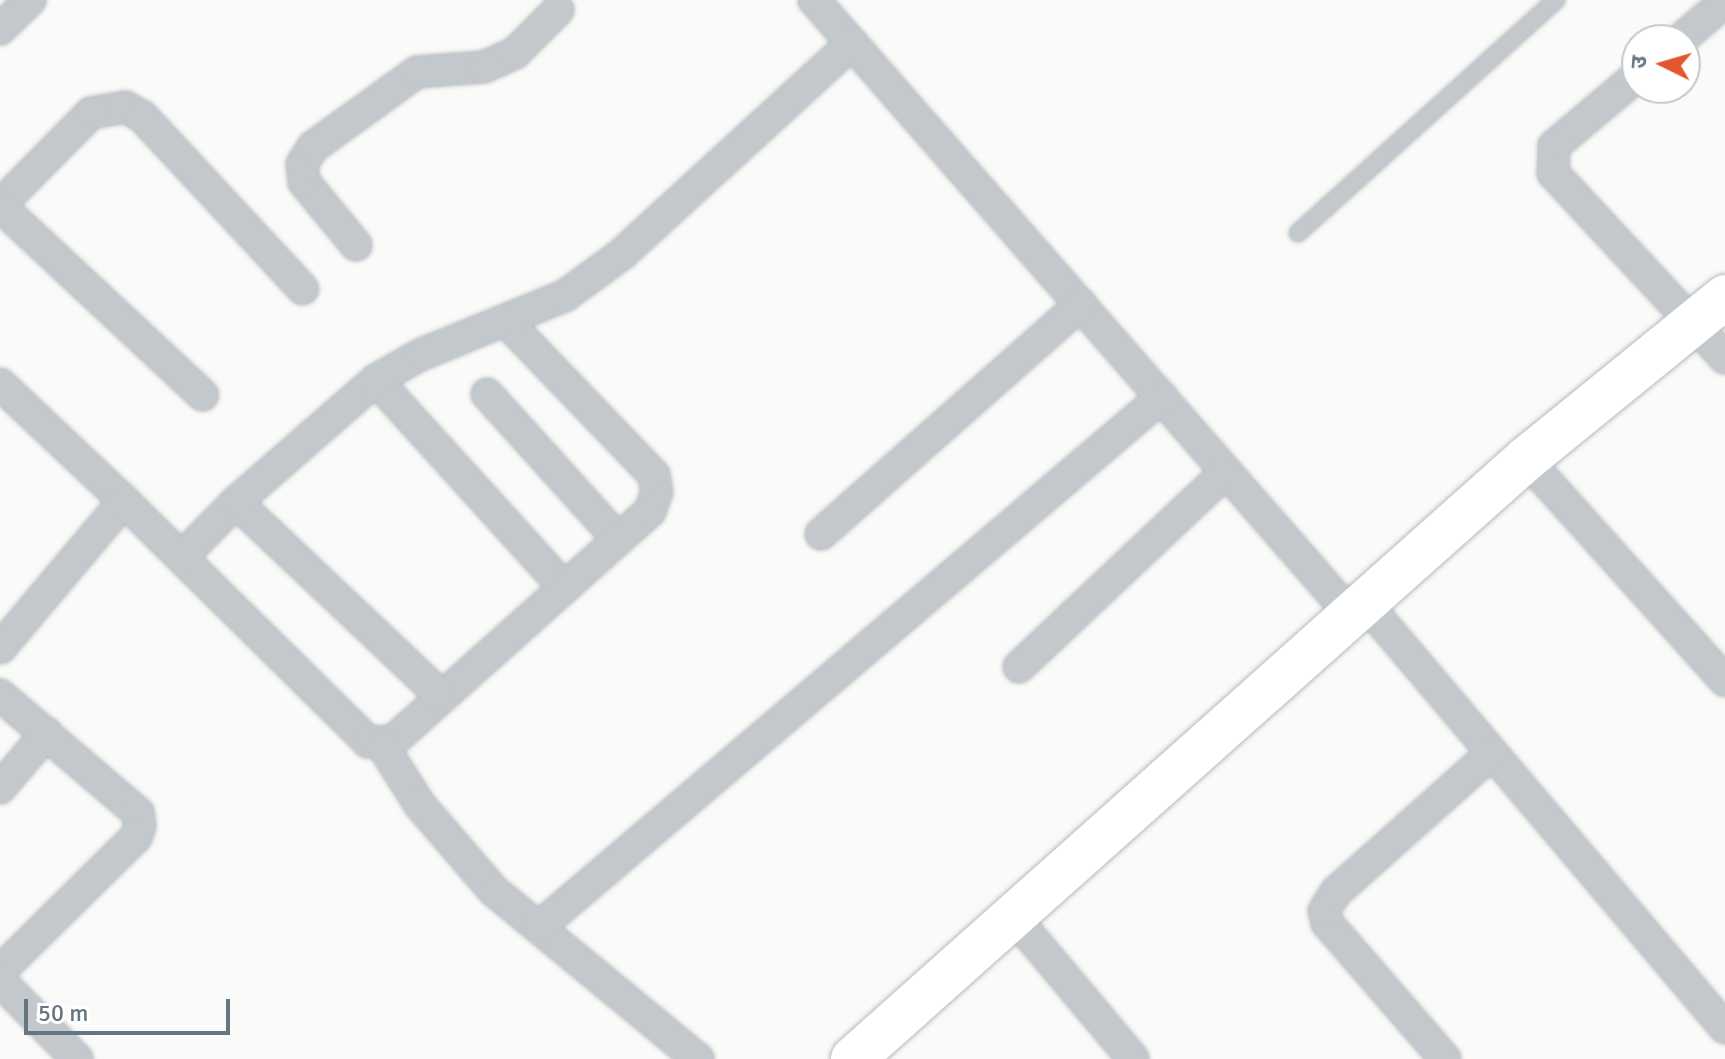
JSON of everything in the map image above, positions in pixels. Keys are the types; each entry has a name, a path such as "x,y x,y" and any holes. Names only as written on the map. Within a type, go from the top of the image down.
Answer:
{"main road":[{"path":"853,1059 1360,611 1526,459 1710,310"}],"street":[{"path":"0,29 30,0"},
{"path":"814,0 1226,472 1492,753 1725,1028"},
{"path":"1699,24 1725,2"},
{"path":"356,245 304,182 302,164 313,147 417,72 484,67 515,53 558,3"},
{"path":"182,557 236,502 376,380 420,355 507,322 566,295 622,254 852,43"},
{"path":"1621,89 1554,146 1549,159 1553,173 1710,310 1725,358"},
{"path":"203,395 0,205 91,113 125,107 142,116 303,289"},
{"path":"821,534 1081,304"},
{"path":"382,745 650,511 657,492 654,475 507,322"},
{"path":"376,380 564,587"},
{"path":"487,394 618,539"},
{"path":"4,397 124,501 368,742 382,745 457,852 539,927 698,1059"},
{"path":"539,927 1162,397"},
{"path":"1526,459 1725,681"},
{"path":"1019,667 1226,472"},
{"path":"0,648 124,501"},
{"path":"236,502 441,696"},
{"path":"0,695 138,813 140,826 136,837 0,971"},
{"path":"0,788 47,733"},
{"path":"1445,1059 1327,923 1324,911 1336,892 1492,753"},
{"path":"1014,917 1133,1059"},
{"path":"0,981 77,1059"}],"lane":[{"path":"1298,233 1556,0"}]}
